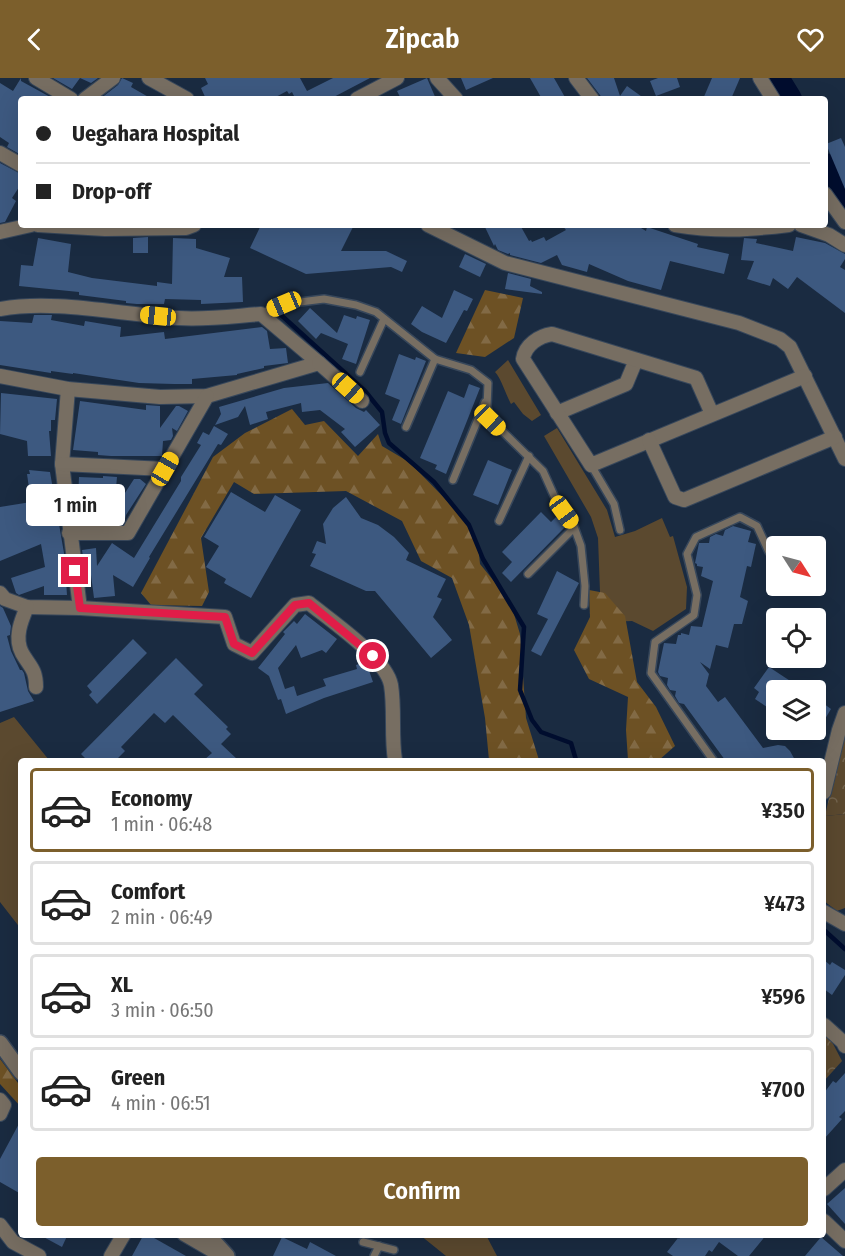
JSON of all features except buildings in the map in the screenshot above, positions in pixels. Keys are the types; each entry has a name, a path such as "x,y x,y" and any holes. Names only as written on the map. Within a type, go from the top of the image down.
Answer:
{"street":[{"path":"36,78 66,96"},
{"path":"89,96 113,78"},
{"path":"149,78 182,96"},
{"path":"361,96 382,81 397,78"},
{"path":"437,78 453,96"},
{"path":"576,78 590,96"},
{"path":"760,78 771,96"},
{"path":"0,153 18,163"},
{"path":"828,200 845,222"},
{"path":"0,232 18,228"},
{"path":"88,228 186,228"},
{"path":"434,228 505,263 739,323 780,339 790,347 845,459"},
{"path":"692,228 736,231 762,228"},
{"path":"809,228 829,235 845,245"},
{"path":"0,309 15,306 75,308 179,318 261,314 362,401"},
{"path":"712,414 696,378 552,334 540,336 524,352 523,359 591,465 805,376"},
{"path":"557,413 626,384 636,360"},
{"path":"0,376 68,388 160,397 207,396 319,363"},
{"path":"68,388 62,464 80,608"},
{"path":"69,533 128,533 207,396"},
{"path":"649,440 675,497 684,500 835,436"},
{"path":"62,464 165,469"},
{"path":"0,593 5,599 27,608 80,608 225,617 234,644 252,653 295,605 309,603 382,666 391,684 396,758"},
{"path":"27,608 21,621 18,637 21,651 34,669 36,687"},
{"path":"826,784 845,713"},
{"path":"826,913 845,924"},
{"path":"826,1027 845,1046"},
{"path":"0,1043 18,1068"},
{"path":"0,1100 4,1105 0,1114"},
{"path":"826,1187 845,1170"},
{"path":"826,1223 845,1241"},
{"path":"0,1225 13,1242 39,1256"},
{"path":"111,1256 122,1238"},
{"path":"191,1238 222,1256"},
{"path":"211,1238 227,1256"}],"lane":[{"path":"261,314 284,304 324,299 356,305 376,312 435,359 471,370 488,383 487,407 490,420 543,471 556,500 574,528 581,546 585,586 584,605"},
{"path":"360,372 384,319"},
{"path":"406,427 435,359"},
{"path":"453,480 488,397"},
{"path":"499,521 529,456"},
{"path":"591,465 614,504 620,530"},
{"path":"712,758 651,673 655,642 694,615 697,595 687,554 696,537 740,517 757,525 766,545"},
{"path":"528,574 574,528"},
{"path":"363,1242 394,1250"},
{"path":"374,1256 379,1246"}],"green space":[{"path":"485,290 523,298 514,338 485,357 456,353"},
{"path":"508,360 541,415 532,421 514,402 511,404 495,372"},
{"path":"292,409 305,425 324,421 358,456 378,434 382,446 409,462 461,515 478,545 480,564 510,601 520,634 526,718 538,758 489,758 485,718 469,625 452,578 421,561 402,521 346,491 254,494 234,482 201,538 209,592 202,606 151,605 141,593 213,457 245,433"},
{"path":"557,428 607,510 615,537 635,531 662,518 670,537 673,536 687,587 686,609 653,631 632,621 607,622 592,604 600,592 598,538 591,517 544,436"},
{"path":"589,590 605,593 625,616 637,682 656,707 675,746 661,758 628,758 626,730 628,697 589,679 574,650 590,617"},
{"path":"14,717 47,758 18,758 18,925 0,902 0,723"},
{"path":"843,734 845,736 845,814 826,816"},
{"path":"845,814 845,908 837,911 826,903 826,816"},
{"path":"826,1036 831,1040 842,1061 826,1079"},
{"path":"0,1059 18,1083 18,1104 0,1084"},
{"path":"424,1238 488,1238 497,1256 446,1256"}],"waterway":[{"path":"776,78 787,96"},
{"path":"828,172 845,206"},
{"path":"270,305 365,391 382,412 389,443 434,482 469,525 483,559 524,627 520,690 532,720 541,732 571,743 575,758"},
{"path":"826,932 845,949"}],"route":[{"path":"75,571 80,608 225,617 234,644 252,653 295,605 309,603 373,656"}]}
